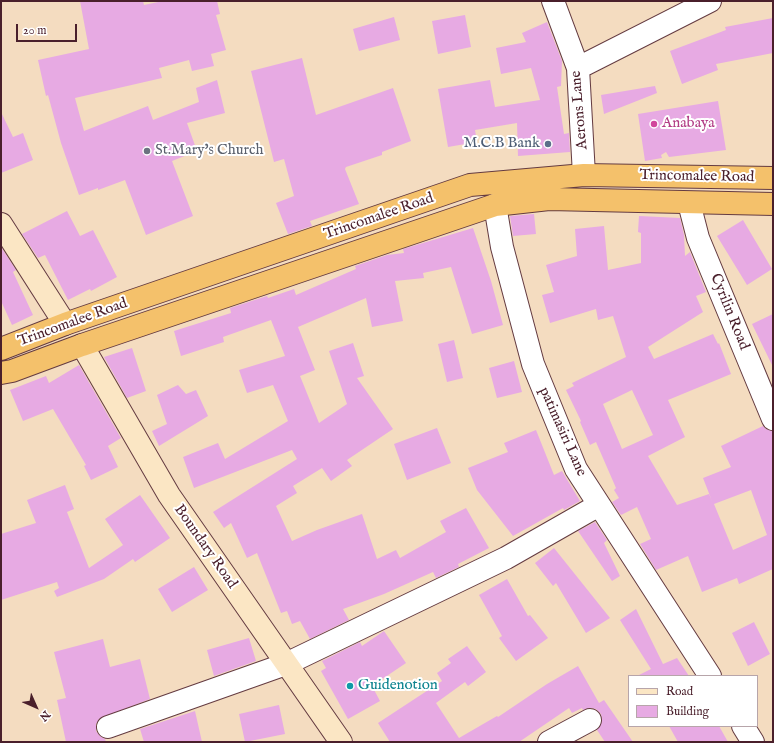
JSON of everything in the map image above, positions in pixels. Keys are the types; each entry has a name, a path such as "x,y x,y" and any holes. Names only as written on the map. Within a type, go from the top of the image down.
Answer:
{"highway":[{"name":"Trincomalee Road","path":"1,349 65,324 470,186 584,175 773,178"},
{"name":"Trincomalee Road","path":"1,373 12,371 82,345 495,205 549,199 773,204"}],"main road":[{"path":"1,224 65,324"},
{"name":"Boundary Road","path":"82,345 169,495 341,742"}],"street":[{"name":"Aerons Lane","path":"553,1 578,68 584,175"},
{"path":"578,68 710,1"},
{"name":"Cyrilin Road","path":"689,203 698,238 773,419"},
{"name":"patimasiri Lane","path":"495,205 502,247 533,364 576,469 709,675"},
{"path":"108,727 286,664 506,558 599,505"},
{"path":"550,742 590,720"},
{"path":"744,727 753,742"}],"building":[{"path":"80,1 143,1 144,5 163,1 217,1 220,14 216,15 226,50 211,54 214,66 192,71 189,60 159,68 162,78 75,98 84,131 148,106 153,120 199,102 196,88 217,80 225,113 187,123 197,151 172,161 193,216 146,235 125,180 79,195 61,143 48,95 46,96 38,60 89,49"},
{"path":"465,15 471,47 438,54 432,21"},
{"path":"394,17 400,40 359,51 353,29"},
{"path":"773,18 773,53 716,64 718,70 682,84 670,51 726,30 725,27"},
{"path":"547,22 562,61 561,86 557,87 564,134 569,133 570,152 518,156 517,123 475,130 477,142 448,147 438,89 490,80 495,107 540,100 531,68 501,74 496,48 526,42 522,33"},
{"path":"302,58 316,115 393,88 411,141 382,152 382,155 346,167 345,169 359,204 310,221 312,226 288,234 276,203 294,196 284,159 274,162 251,71"},
{"path":"655,86 657,93 604,114 601,95"},
{"path":"718,101 726,150 669,157 666,152 661,155 662,158 645,161 638,114"},
{"path":"1,112 13,137 23,133 33,160 1,173"},
{"path":"67,211 80,236 93,230 117,277 91,291 90,289 68,300 45,255 38,258 22,234"},
{"path":"534,214 536,234 513,236 510,216"},
{"path":"639,216 680,218 684,235 685,256 690,252 706,292 696,296 703,312 648,347 654,359 713,334 718,344 719,343 731,374 668,400 685,437 648,456 677,505 709,494 712,501 703,478 731,467 721,446 763,426 766,429 773,431 773,569 739,584 737,578 702,592 688,556 656,570 640,544 651,539 637,507 621,515 612,502 619,498 614,490 616,488 596,442 590,445 580,422 581,421 566,390 574,386 572,383 626,357 613,316 598,320 596,309 550,323 542,295 554,292 546,265 577,256 575,229 604,226 608,270 641,263 641,233 638,232","holes":["632,390 653,435 622,449 603,404","751,490 767,535 733,550 714,504"]},
{"path":"743,220 772,269 747,285 717,236"},
{"path":"473,228 491,281 503,325 472,334 451,267 423,273 424,278 395,281 403,321 372,327 366,298 298,327 315,370 300,376 319,423 347,404 329,351 353,343 364,376 357,378 393,429 347,460 352,466 331,481 322,468 293,486 297,493 276,506 292,541 317,530 362,514 377,559 396,550 400,558 446,532 440,521 466,508 489,548 458,564 459,567 436,578 433,572 384,594 343,609 349,620 310,639 300,621 292,624 287,611 281,613 257,553 247,558 231,523 224,528 213,512 297,459 292,450 194,488 183,457 218,443 225,459 288,421 273,385 247,393 239,370 285,356 271,320 223,337 224,342 181,356 174,331 231,313 230,308 267,296 268,298 294,289 296,295 356,269 355,266 387,255 404,253 403,249"},
{"path":"1,247 16,270 13,272 33,315 12,325 1,301"},
{"path":"773,314 773,367 752,324"},
{"path":"454,340 463,378 447,382 438,344"},
{"path":"132,348 146,391 127,398 104,357"},
{"path":"514,361 522,392 497,398 489,368"},
{"path":"79,365 121,438 108,446 118,467 91,480 84,466 86,465 53,409 23,421 10,390 46,376 49,383"},
{"path":"178,385 186,394 196,390 208,416 159,446 152,431 167,424 157,395"},
{"path":"437,428 451,463 407,480 394,444"},
{"path":"536,430 554,475 562,471 580,501 564,510 563,508 513,536 477,490 468,468 508,452 504,443"},
{"path":"65,485 74,509 67,512 89,568 123,545 105,519 140,495 170,538 135,562 133,559 104,579 57,597 54,591 59,588 57,582 1,600 1,534 36,523 27,500"},
{"path":"595,522 607,540 604,543 620,576 612,581 578,531"},
{"path":"554,548 610,618 586,633 556,583 553,586 535,563"},
{"path":"194,567 208,590 172,612 158,589"},
{"path":"507,579 528,616 530,615 548,638 516,661 499,638 502,636 479,595"},
{"path":"636,609 663,664 677,658 688,675 639,675 651,669 620,620"},
{"path":"754,622 770,654 748,666 732,633"},
{"path":"384,631 406,663 372,686 380,701 348,719 321,671 326,668 322,661 360,642 362,646"},
{"path":"249,638 256,661 214,676 207,650"},
{"path":"103,639 110,667 140,659 150,699 99,719 96,724 96,731 105,739 106,742 66,742 57,700 66,698 54,652"},
{"path":"467,646 486,672 468,686 465,682 436,703 459,738 497,716 498,717 547,684 578,666 599,703 604,700 633,742 605,742 597,730 602,721 601,714 596,709 590,708 583,710 582,708 572,713 569,708 519,742 390,742 378,723 442,681 437,673 451,663 448,659"},
{"path":"279,705 285,734 245,742 239,714"},
{"path":"195,711 202,742 144,742 140,729"},
{"path":"670,727 720,727 728,742 678,742"}],"place":[{"name":"Anabaya","path":"654,124"},
{"name":"M.C.B Bank","path":"548,144"},
{"name":"St.Mary's Church","path":"147,151"},
{"name":"Guidenotion","path":"350,686"}]}
